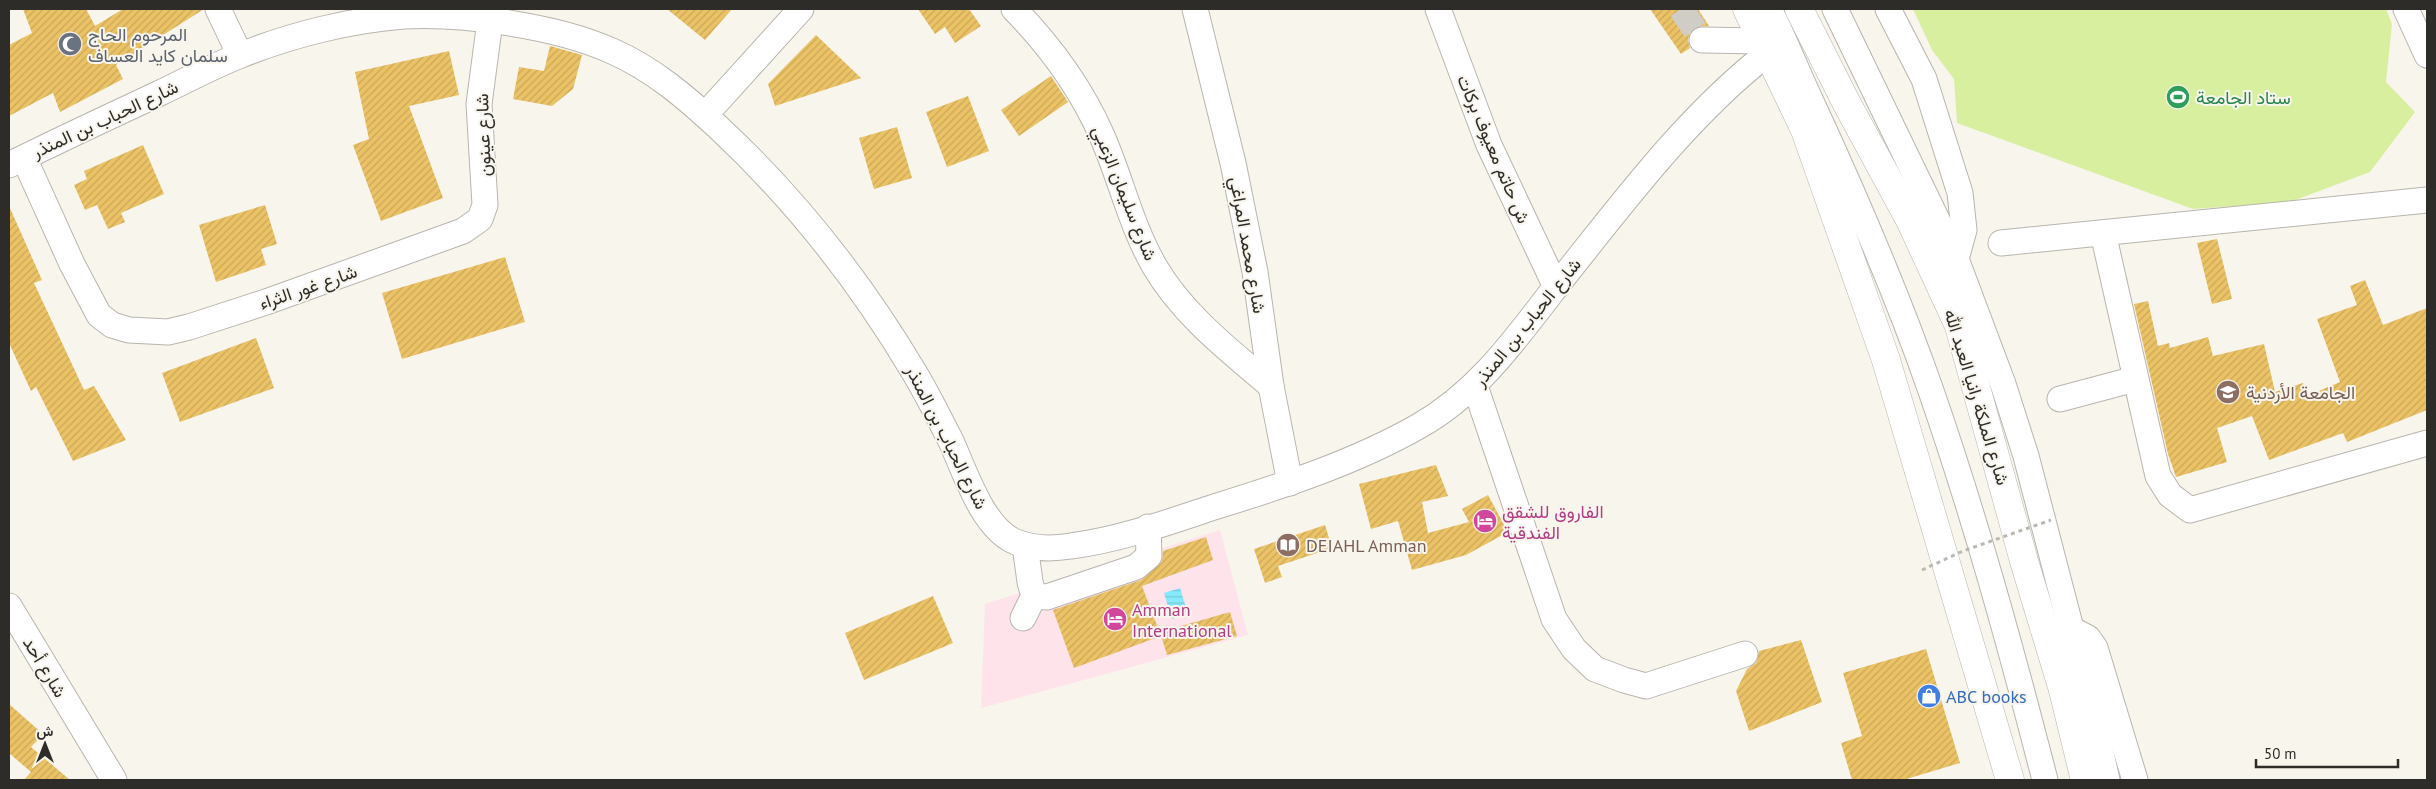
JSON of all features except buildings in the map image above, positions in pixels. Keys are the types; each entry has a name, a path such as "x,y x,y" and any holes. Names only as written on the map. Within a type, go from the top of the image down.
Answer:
{"main road":[{"path":"1747,9 1804,130 1886,360 2010,780"},
{"name":"شارع الملكة رانيا العبد الله","path":"1799,9 1846,104 1910,220 1960,326 2024,561 2063,690 2086,780"}],"street":[{"path":"218,9 240,55"},
{"path":"705,115 801,9"},
{"name":"شارع سليمان الزعبي","path":"1014,9 1058,62 1091,114 1103,137 1132,217 1155,267 1192,315 1229,351 1271,386"},
{"name":"شارع محمد المراغي","path":"1195,9 1233,163 1255,272 1271,386 1290,483"},
{"name":"ش حاتم معيوف بركات","path":"1438,9 1489,145 1556,288"},
{"path":"1769,9 1888,277 1930,387 1973,519 2016,669 2045,780"},
{"path":"1835,9 1956,259 2003,384 2026,456 2071,629 2107,780"},
{"path":"1888,9 1924,79 1960,193 1964,230 1956,259"},
{"path":"2406,9 2427,55"},
{"name":"شارع الحباب بن المنذر","path":"16,162 240,55 291,39 369,20 406,16 490,21 542,29 585,40 615,52 661,79 705,115 748,156 824,240 893,336 931,400 980,505 997,529 1011,541 1036,548 1068,547 1148,527 1290,483 1365,453 1419,426 1449,407 1475,386 1656,164 1765,47"},
{"name":"شارع عينون","path":"480,219 484,213 486,196 479,104 490,21"},
{"path":"1702,40 1765,47"},
{"name":"شارع غور الثراء","path":"16,162 99,315 112,325 129,330 168,332 190,327 463,231 480,219"},
{"path":"2001,243 2427,200"},
{"path":"2103,232 2158,476 2170,495 2190,510 2427,443"},
{"path":"2060,398 2135,379"},
{"path":"1475,386 1554,620 1574,648 1595,669 1646,686 1745,654"},
{"path":"1034,596 1047,597 1136,567 1149,556 1148,527"},
{"path":"1023,618 1034,596 1030,582 1025,545"},
{"name":"شارع أحد","path":"9,606 110,778"},
{"path":"2071,629 2088,638 2095,648 2134,780"}],"path":[{"path":"1922,570 1963,551 2051,520"}],"shaded area":[{"name":"Amman International","path":"1220,530 1248,635 981,708 985,604"}],"green space":[{"name":"ستاد الجامعة","path":"1913,9 2386,9 2392,24 2386,82 2415,112 2370,172 2290,202 2193,209 1957,123 1954,79 1932,50"}],"water":[{"path":"1180,588 1188,614 1172,619 1164,593"}],"tunnel":[{"path":"1681,9 1702,40"}],"place":[{"name":"المرحوم الحاج سلمان كايد العساف","path":"70,44"},
{"name":"ستاد الجامعة","path":"2178,97"},
{"name":"الجامعة الأردنية","path":"2228,392"},
{"name":"الفاروق للشقق الفندقية","path":"1485,521"},
{"name":"DEIAHL Amman","path":"1288,545"},
{"name":"Amman International","path":"1115,619"},
{"name":"ABC books","path":"1929,696"}]}
